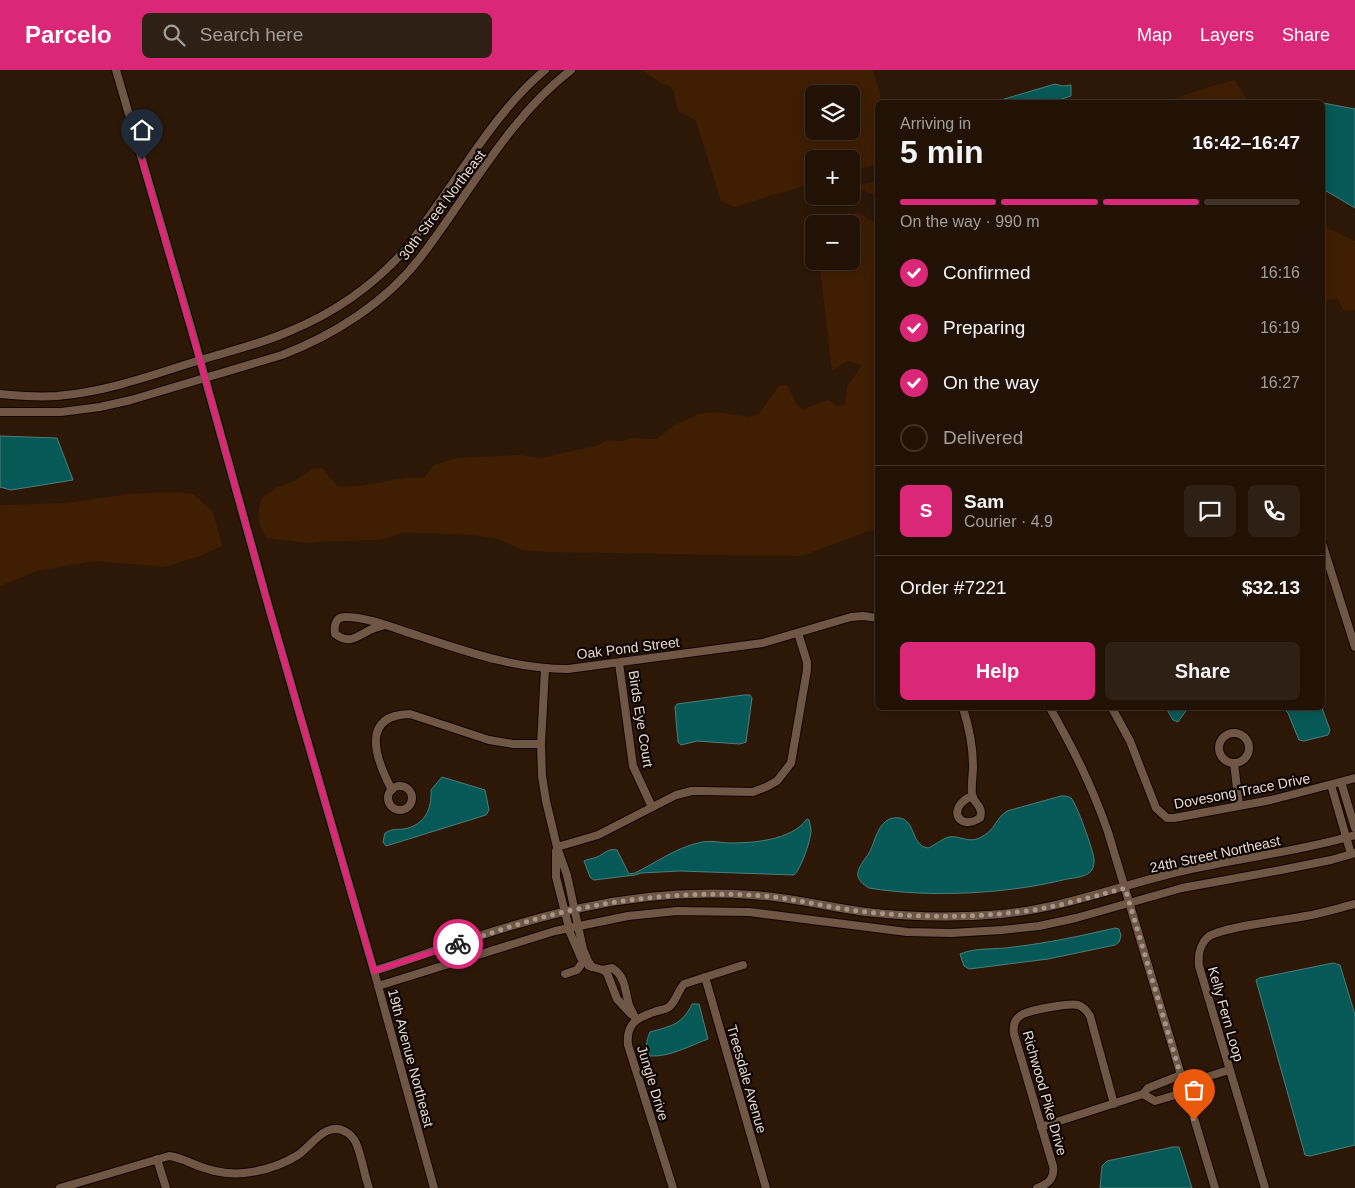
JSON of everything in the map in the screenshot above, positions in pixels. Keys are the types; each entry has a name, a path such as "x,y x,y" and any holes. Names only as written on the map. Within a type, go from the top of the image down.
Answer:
{"street":[{"name":"19th Avenue Northeast","path":"116,70 200,360 271,618 374,971 434,1188"},
{"name":"30th Street Northeast","path":"0,394 57,396 139,380 288,332 342,305 385,271 407,247 515,99 545,70"},
{"name":"30th Street Northeast","path":"0,412 61,412 100,407 131,400 304,346 348,322 376,302 419,260 512,130 534,103 571,70"},
{"path":"1326,569 1355,647"},
{"name":"Oak Pond Street","path":"384,625 368,631 358,638 350,639 342,639 335,634 334,627 336,621 342,617 384,625 488,658 545,669 568,669 763,643 850,617 875,618"},
{"path":"556,847 598,835 652,807 692,791 753,792 772,784 784,773 791,763 794,750 807,670 807,662 798,633"},
{"name":"Birds Eye Court","path":"619,663 633,766 652,807"},
{"path":"545,669 541,744 543,784 556,847 556,877 568,928 584,962 592,967 604,970 612,968 619,974 626,988 629,1006 636,1020"},
{"path":"964,710 972,744 972,796"},
{"path":"1051,710 1075,751 1094,792 1130,903 1214,1188"},
{"name":"Dovesong Trace Drive","path":"1113,710 1130,741 1156,808 1167,818 1271,800 1355,778"},
{"path":"392,790 382,771 375,747 376,735 382,723 389,717 398,714 410,714 489,740 513,744 541,744"},
{"path":"1232,733 1241,734 1249,747 1246,756 1239,762 1234,763 1221,756 1218,746 1223,737 1232,733"},
{"path":"1234,763 1238,805"},
{"path":"1341,782 1355,828"},
{"path":"1331,785 1346,838 1353,853"},
{"name":"24th Street Northeast","path":"374,971 516,926 576,909 613,902 680,895 752,895 864,912 908,916 1001,914 1074,902 1176,873 1278,854 1355,835"},
{"path":"556,847 567,872 583,949 592,967"},
{"name":"24th Street Northeast","path":"378,986 568,928 628,916 677,911 749,912 907,932 951,933 1039,926 1076,918 1182,888 1281,870 1353,853"},
{"name":"Kelly Fern Loop","path":"1265,1188 1199,966 1199,951 1209,936 1223,930 1308,916 1355,904"},
{"path":"565,974 577,970 584,962"},
{"path":"636,1020 668,1008 674,1002 678,991 684,984 744,965"},
{"path":"604,970 620,1004 636,1020"},
{"name":"Treesdale Avenue","path":"705,978 766,1188"},
{"name":"Richwood Pike Drive","path":"1037,1188 1050,1182 1054,1174 1053,1166 1014,1029 1015,1021 1025,1013 1072,1005 1080,1006 1087,1011 1114,1104"},
{"name":"Jungle Drive","path":"636,1020 629,1031 628,1045 673,1188"},
{"path":"1143,1094 1155,1101 1230,1070"},
{"path":"1041,1127 1143,1094 1148,1088 1181,1075"},
{"path":"60,1188 157,1159 175,1156 202,1167 222,1172 241,1174 256,1172 284,1162 298,1154 323,1133 336,1129 348,1133 356,1143 369,1188"},
{"path":"157,1159 166,1188"}],"shaded area":[{"path":"642,70 873,70 881,100 875,100 875,165 860,169 860,150 805,150 805,186 734,207 721,201 696,121 678,111 674,92 669,85 664,85"},
{"path":"1235,80 1246,100 1171,100"},
{"path":"875,182 875,196 861,190 860,185"},
{"path":"856,212 875,222 875,529 801,556 547,552 523,550 498,539 474,535 404,532 380,540 308,543 267,538 260,524 259,511 261,499 276,488 297,480 311,469 322,468 337,486 348,487 402,479 424,478 434,465 457,458 519,455 540,458 596,446 607,440 657,439 673,426 698,414 717,412 749,417 759,414 779,386 787,385 797,405 803,409 828,400 837,406 844,405 847,387 862,365 847,361 832,371 820,270 860,270 860,215 852,215"},
{"path":"1325,227 1355,241 1355,310 1344,311 1337,298 1325,301"},
{"path":"173,492 193,494 213,512 222,546 200,556 164,567 93,561 37,571 0,586 0,505 66,503 129,494"}],"water":[{"path":"1055,84 1071,85 1071,96 1059,100 1001,100"},
{"path":"1325,103 1355,109 1355,208 1325,190"},
{"path":"0,436 57,438 73,480 11,490 0,487"},
{"path":"750,695 752,698 746,742 740,744 697,741 681,745 678,742 675,707 677,704"},
{"path":"1167,710 1187,710 1178,722 1173,720"},
{"path":"1285,710 1323,710 1330,730 1328,735 1304,741 1299,740"},
{"path":"442,777 485,790 489,810 486,815 386,846 383,842 385,833 411,827 422,820 430,804 431,790"},
{"path":"1061,796 1070,797 1074,802 1091,847 1094,859 1093,866 1087,874 1020,888 942,894 869,888 859,879 858,871 869,853 879,830 882,825 893,818 904,819 908,822 918,842 928,848 949,837 969,840 978,839 990,831 1007,811"},
{"path":"807,819 809,820 811,832 802,861 794,875 680,871 641,873 594,880 590,877 584,861 609,851 617,850 629,874 635,873 690,845 706,842 738,843 771,839 791,832"},
{"path":"1115,928 1119,929 1121,936 1119,942 1115,945 1048,959 969,969 964,966 960,954 973,950 1006,948 1052,941"},
{"path":"1333,963 1340,965 1355,1015 1355,1145 1310,1156 1305,1155 1256,980"},
{"path":"692,1004 699,1004 708,1039 672,1053 650,1056 647,1044 650,1032 680,1021"},
{"path":"1179,1147 1192,1188 1100,1188 1102,1166 1107,1161"}],"way so far":[{"path":"458,944 576,909 613,902 680,895 752,895 864,912 908,916 951,916 1001,914 1034,910 1074,902 1125,888 1194,1120"}],"route":[{"path":"142,160 374,971 458,944"}]}
